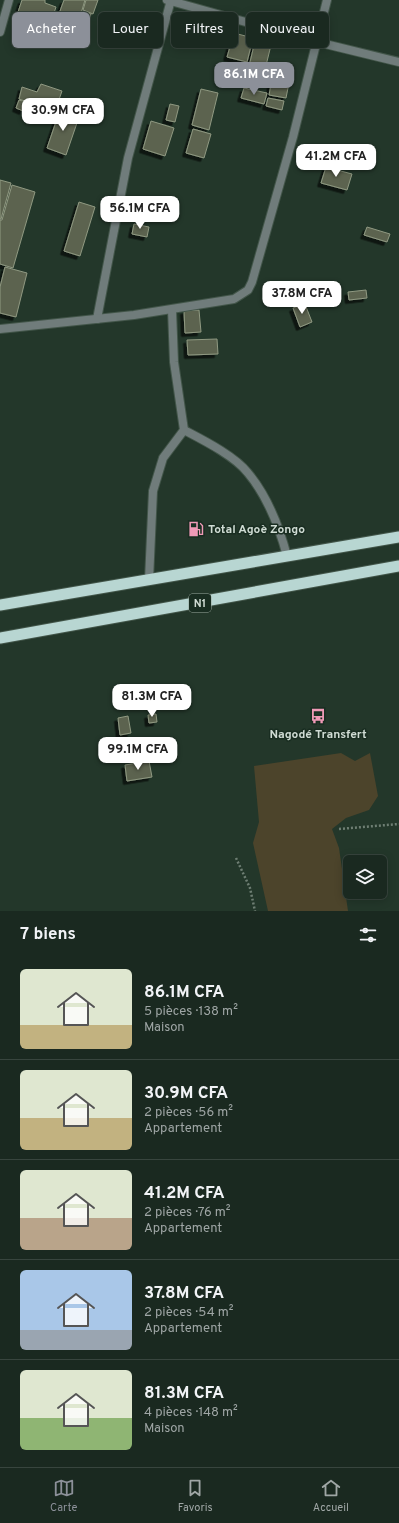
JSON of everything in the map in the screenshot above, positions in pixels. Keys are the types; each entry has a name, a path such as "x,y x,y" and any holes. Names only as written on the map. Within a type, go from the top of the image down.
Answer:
{"highway":[{"path":"0,605 399,537"},
{"name":"N1","path":"0,638 399,566"}],"street":[{"path":"0,32 9,0"},
{"path":"97,319 128,158 170,0 246,22"},
{"path":"324,12 327,0"},
{"path":"329,45 399,62"},
{"path":"0,329 172,310 234,299 248,290 252,282 290,145 314,48"},
{"path":"149,580 154,491 163,458 184,430 174,362 172,310"},
{"path":"184,430 217,448 248,472 271,508 287,556"}],"path":[{"path":"339,829 399,824"},
{"path":"236,858 250,888 255,911"}],"shaded area":[{"path":"341,753 355,761 370,753 378,796 369,810 346,818 332,829 339,848 343,876 343,899 346,899 348,911 268,911 253,843 259,822 254,766"}],"building":[{"path":"22,0 45,0 45,3 56,7 54,12 18,12"},
{"path":"64,0 85,0 81,12 60,11"},
{"path":"86,0 98,0 93,14 83,10"},
{"path":"238,34 246,36 246,48 250,48 247,62 227,57 230,48 238,48"},
{"path":"253,48 270,48 261,86 245,83"},
{"path":"274,69 291,73 286,98 269,95"},
{"path":"41,84 62,91 55,111 19,99 22,87 37,92"},
{"path":"244,88 267,93 264,104 241,98"},
{"path":"201,89 218,93 209,130 192,125"},
{"path":"268,98 284,101 282,110 266,106"},
{"path":"19,100 26,102 23,111 16,108"},
{"path":"170,104 179,106 175,122 166,120"},
{"path":"60,110 79,117 66,155 47,148"},
{"path":"151,121 174,128 165,156 143,149"},
{"path":"193,129 211,134 204,158 186,153"},
{"path":"326,167 352,174 347,190 321,183"},
{"path":"0,180 11,183 1,219 0,219"},
{"path":"12,185 35,192 13,268 0,264 0,220 2,220"},
{"path":"79,202 95,207 80,256 64,251"},
{"path":"134,224 149,227 147,237 132,234"},
{"path":"367,227 390,234 387,242 364,235"},
{"path":"5,267 27,273 16,317 0,313 0,287"},
{"path":"366,290 367,298 349,300 348,292"},
{"path":"305,304 312,322 300,327 293,308"},
{"path":"199,310 201,332 185,333 184,311"},
{"path":"217,339 218,354 188,355 187,340"},
{"path":"156,714 157,722 149,723 148,715"},
{"path":"128,716 131,733 120,735 118,718"},
{"path":"149,761 152,777 127,781 125,765"}],"place":[{"name":"Total Agoè Zongo","path":"196,529"},
{"name":"Nagodé Transfert","path":"318,716"}]}
